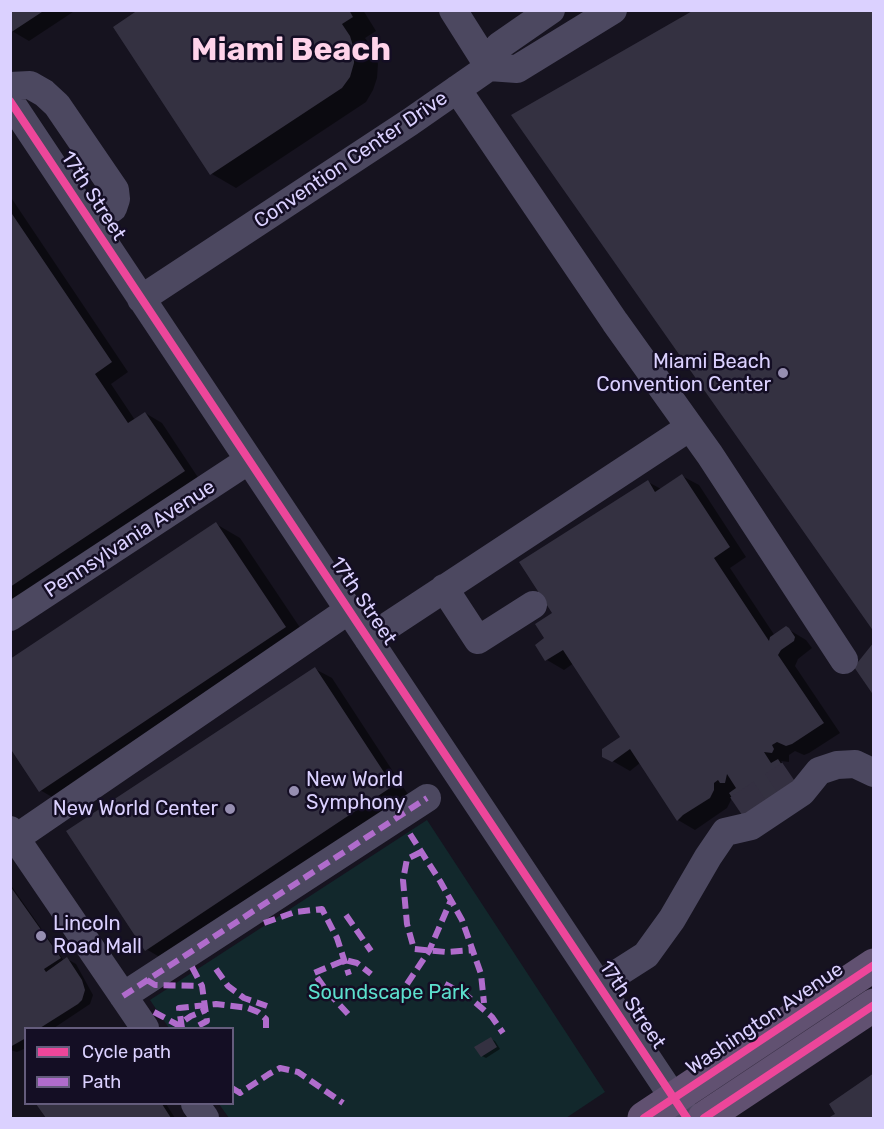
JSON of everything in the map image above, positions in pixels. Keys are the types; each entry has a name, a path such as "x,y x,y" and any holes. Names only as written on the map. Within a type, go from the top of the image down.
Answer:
{"main road":[{"name":"Washington Avenue","path":"645,1119 681,1109 873,966"},
{"path":"704,1119 873,1005"}],"street":[{"path":"453,10 489,67 517,69 613,10"},
{"name":"Convention Center Drive","path":"141,299 410,122 489,67 499,45 551,10"},
{"path":"10,86 30,85 44,93 57,105 115,190 116,200 113,208 91,223"},
{"path":"457,89 615,322 690,426 844,660"},
{"name":"17th Street","path":"10,101 681,1109"},
{"path":"368,639 690,426"},
{"name":"Pennsylvania Avenue","path":"10,617 249,460"},
{"path":"444,588 478,640 533,605"},
{"path":"144,1027 13,834 349,610"},
{"path":"790,774 855,764 873,773"},
{"path":"599,985 646,955 672,920 731,820 751,826 802,792 819,771"},
{"path":"123,996 427,798"},
{"path":"196,1105 205,1119"}],"green space":[{"name":"Soundscape Park","path":"427,820 605,1092 566,1118 229,1118 220,1105 234,1105 234,1027 168,1027 150,1000"}],"building":[{"path":"10,10 45,10 10,33"},
{"path":"138,10 349,10 353,17 342,24 350,36 354,49 354,63 350,77 342,88 210,175 113,27"},
{"name":"Miami Beach Convention Center","path":"694,10 874,10 874,632 511,115"},
{"path":"10,211 112,362 95,374 128,423 145,412 185,471 10,587"},
{"path":"682,474 730,547 714,558 769,641 770,637 786,626 795,637 794,641 778,655 824,723 792,744 786,746 777,742 772,745 774,749 772,753 764,752 771,763 778,759 794,783 743,815 729,793 736,788 727,774 725,783 720,783 718,780 714,783 714,790 710,798 677,821 630,749 612,762 602,757 602,749 620,737 563,650 545,661 535,645 544,638 535,624 552,613 519,562 648,480 655,492"},
{"path":"216,522 286,627 39,792 10,748 10,659"},
{"path":"874,642 874,696 854,667"},
{"name":"New World Center","path":"315,667 393,786 145,951 66,831"},
{"path":"10,886 61,958 44,969 46,972 67,957 82,980 85,990 78,1004 42,1027 24,1027 24,1039 10,1047"},
{"path":"491,1037 497,1047 481,1057 474,1047"},
{"path":"874,1073 874,1118 828,1118 835,1114 829,1104"},
{"path":"37,1105 163,1105 171,1118 46,1118"}],"tunnel":[{"path":"738,809 790,774"}],"marked path":[{"path":"123,996 427,798"},
{"path":"410,834 462,920 481,974 484,1003"},
{"path":"421,852 407,859 403,880 407,924 414,949 446,952 474,950"},
{"path":"407,984 429,951 451,900"},
{"path":"264,923 295,912 322,909 337,938 349,975"},
{"path":"346,915 371,951"},
{"path":"348,1014 314,973 345,960 357,963 371,974"},
{"path":"192,967 202,986 207,1021 196,1027"},
{"path":"216,969 228,986 244,998 267,1006"},
{"path":"147,980 155,985 202,986"},
{"path":"445,984 466,995 477,1004 492,1017 503,1033"},
{"path":"182,1027 179,1008 216,1004 248,1008 258,1012 266,1019 266,1028"},
{"path":"154,1012 178,1025 206,1010"},
{"path":"234,1089 240,1093 280,1068 298,1072 343,1103"}],"cycle path":[{"path":"10,101 687,1118"},
{"path":"644,1118 874,965"},
{"path":"704,1118 874,1005"}],"place":[{"name":"Miami Beach Convention Center","path":"783,373"},
{"name":"New World Symphony","path":"294,791"},
{"name":"New World Center","path":"230,809"},
{"name":"Lincoln Road Mall","path":"41,936"}],"district":[{"name":"Miami Beach","path":"291,51"}]}
